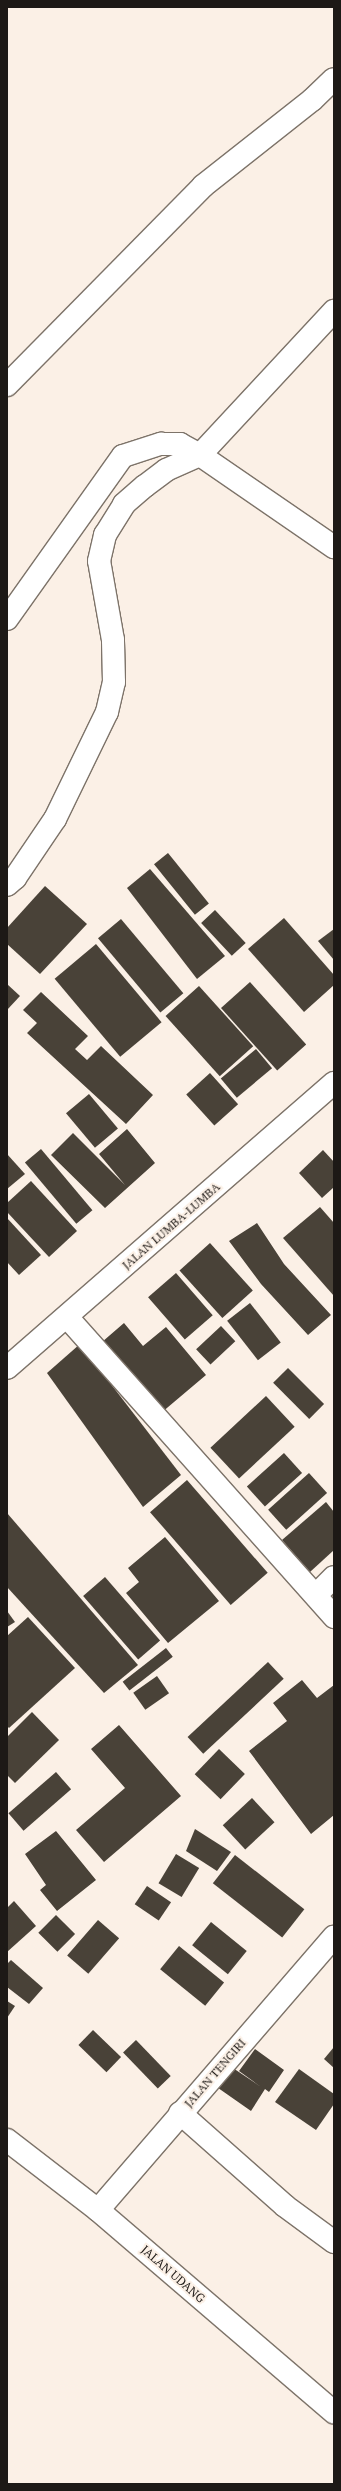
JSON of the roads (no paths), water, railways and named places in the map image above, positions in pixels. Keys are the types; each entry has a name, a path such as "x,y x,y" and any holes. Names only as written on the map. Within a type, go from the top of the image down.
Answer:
{"street":[{"path":"7,385 203,186 312,100 334,79"},
{"path":"7,885 15,878 56,819 107,712 114,682 112,640 99,561 105,535 124,504 145,486 166,470 200,455 334,311"},
{"path":"7,618 123,456 161,444 180,444 200,455 334,547"},
{"name":"JALAN LUMBA-LUMBA","path":"7,1368 334,1083"},
{"path":"67,1317 334,1617"},
{"path":"316,1595 334,1577"},
{"name":"JALAN TENGIRI","path":"98,2210 180,2113 332,1944"},
{"path":"180,2113 285,2206 334,2242"},
{"name":"JALAN UDANG","path":"7,2140 98,2210 334,2412"}]}
